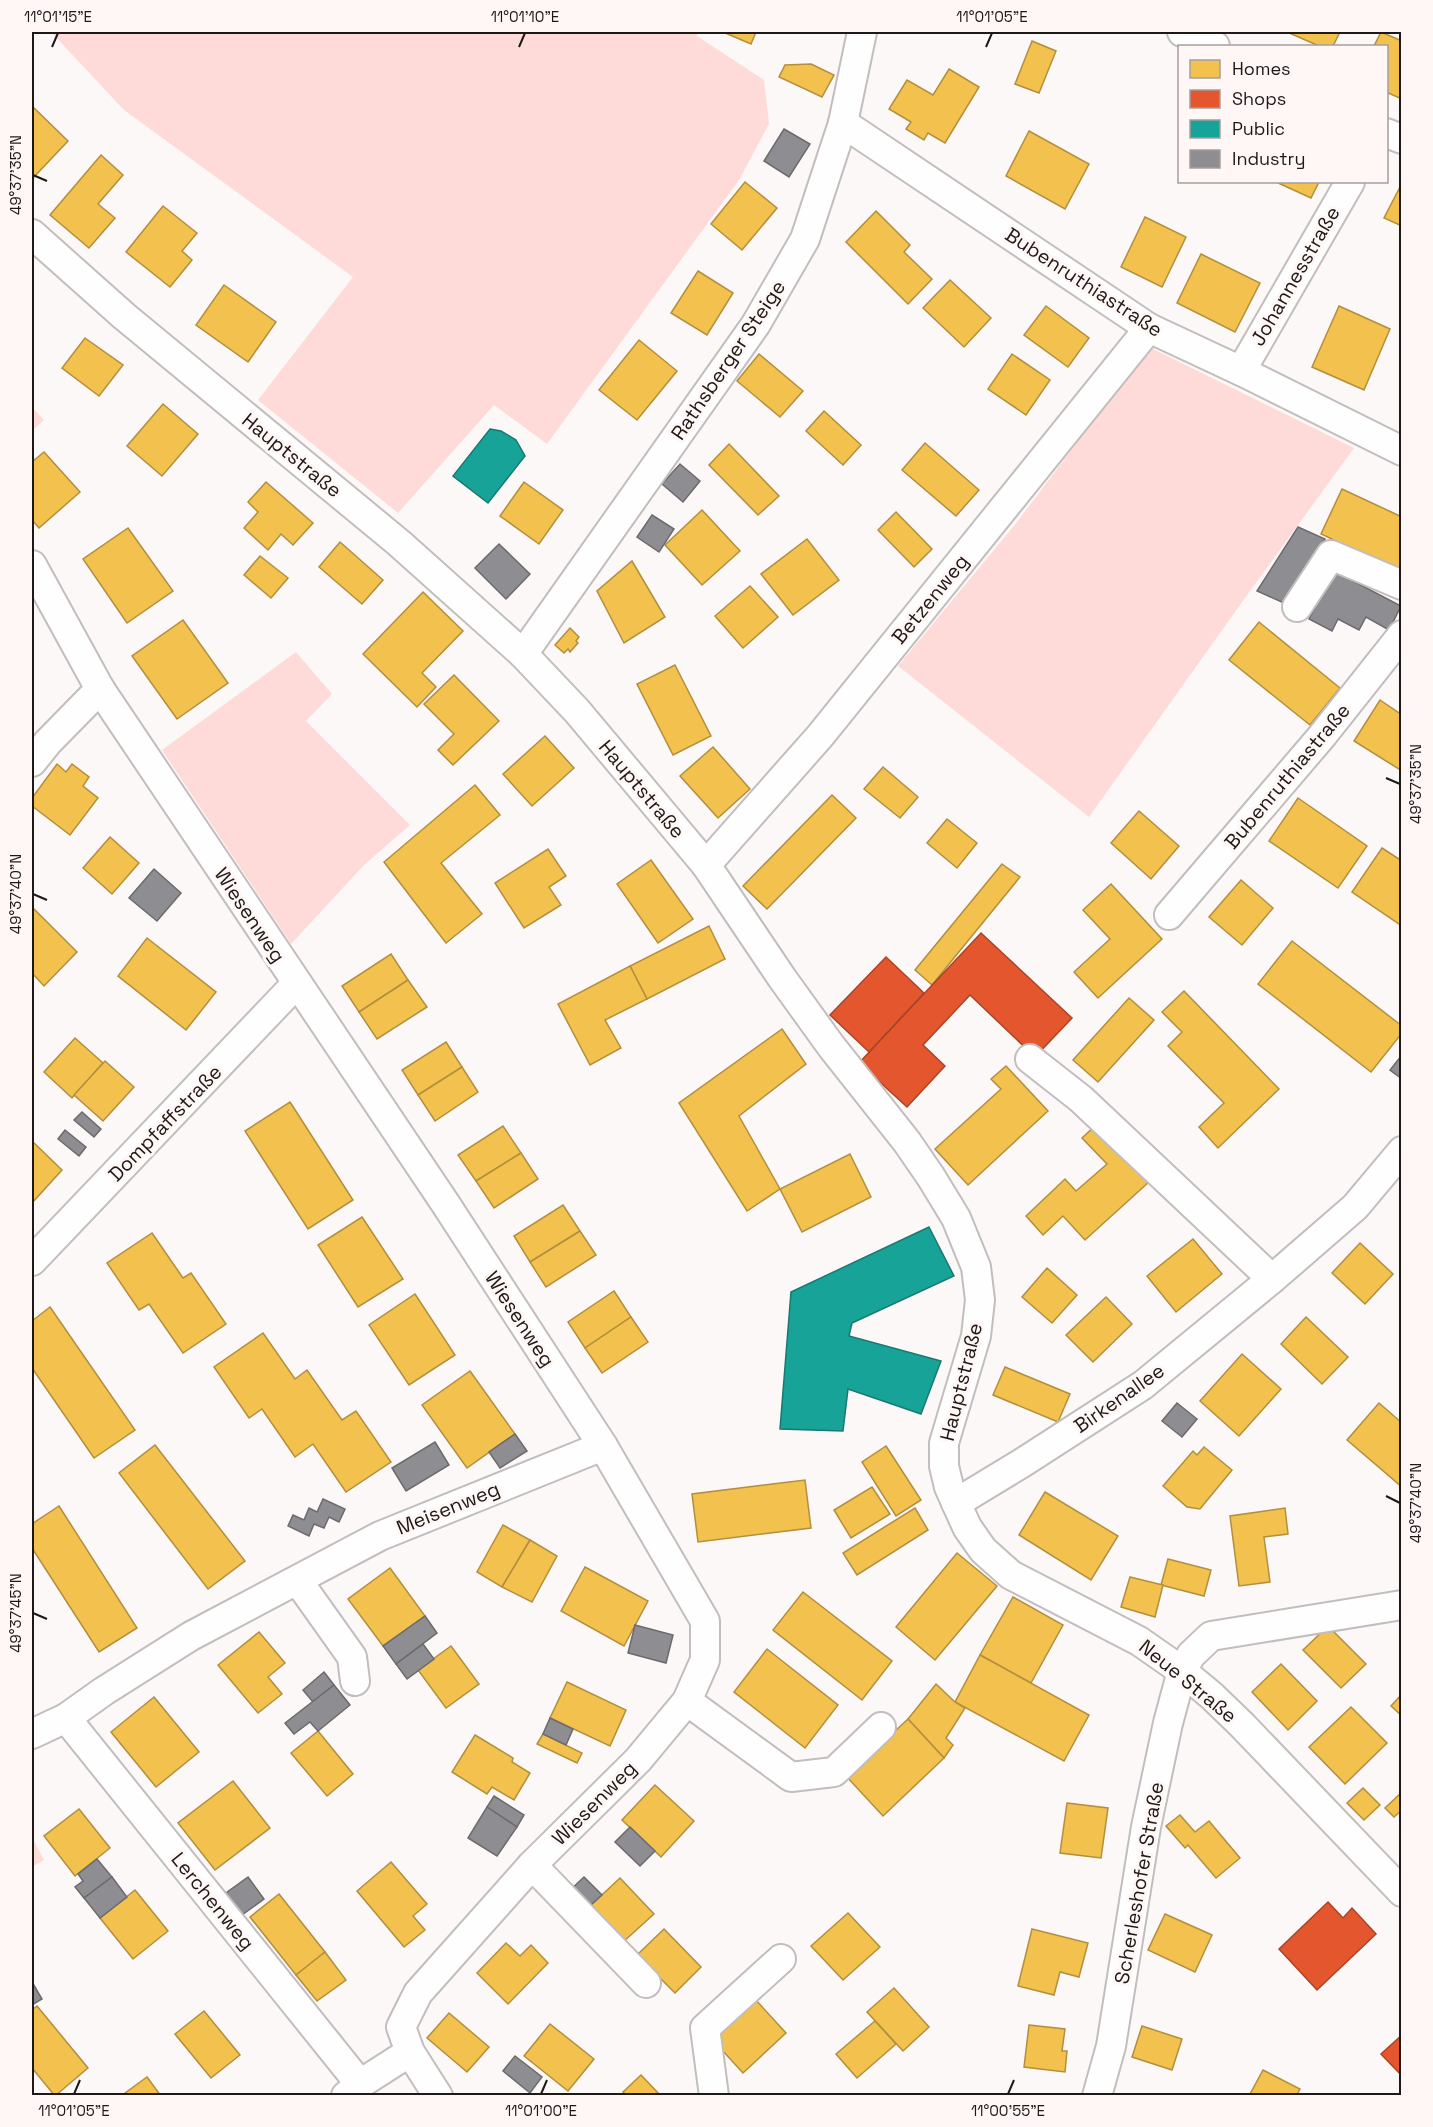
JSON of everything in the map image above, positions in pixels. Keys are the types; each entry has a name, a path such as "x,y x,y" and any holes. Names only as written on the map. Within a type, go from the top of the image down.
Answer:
{"street":[{"name":"Rathsberger Steige","path":"523,654 756,324 805,239 843,123 862,32"},
{"path":"1182,32 1213,45"},
{"name":"Bubenruthiastraße","path":"843,123 1149,328 1401,451"},
{"name":"Johannesstraße","path":"1241,371 1349,183"},
{"name":"Hauptstraße","path":"32,234 124,316 406,549 523,654 577,711 706,865 831,1046 932,1177 956,1218 976,1267 980,1300 976,1336 944,1443 944,1467 956,1503"},
{"name":"Betzenweg","path":"706,865 820,736 1149,328"},
{"path":"1297,607 1331,555 1401,585"},
{"name":"Wiesenweg","path":"32,565 100,689 451,1213 603,1446 705,1621 705,1660 687,1701 638,1760 532,1865 418,1993 401,2027 410,2052 438,2096"},
{"name":"Bubenruthiastraße","path":"1169,915 1322,736 1401,635"},
{"path":"32,762 48,742 100,689"},
{"name":"Dompfaffstraße","path":"32,1261 297,983"},
{"path":"1030,1059 1081,1099 1272,1279"},
{"name":"Birkenallee","path":"956,1503 1143,1385 1272,1279 1354,1207 1401,1151"},
{"name":"Meisenweg","path":"32,1734 66,1718 104,1690 191,1636 380,1536 603,1446"},
{"name":"Neue Straße","path":"956,1503 967,1527 983,1550 1011,1575 1139,1641 1182,1671 1242,1725 1401,1892"},
{"path":"298,1581 352,1657 356,1681"},
{"path":"1182,1671 1191,1655 1211,1635 1401,1605"},
{"name":"Scherleshofer Straße","path":"1097,2096 1112,2046 1146,1827 1168,1723 1182,1671"},
{"path":"687,1701 791,1776 834,1772 881,1727"},
{"name":"Lerchenweg","path":"66,1718 353,2090"},
{"path":"532,1865 646,1983"},
{"path":"714,2096 705,2028 781,1959"},
{"path":"353,2090 410,2052"}],"shaded area":[{"path":"51,32 698,32 697,36 764,80 769,124 739,180 547,444 494,405 398,513 258,400 353,277 124,110"},
{"path":"1149,347 1354,448 1089,817 898,666 1017,522"},
{"path":"32,407 44,420 32,431"},
{"path":"296,652 332,694 306,721 410,825 364,865 291,944 162,750"},
{"path":"32,1837 44,1860 32,1867"}],"building: Homes":[{"path":"723,32 756,32 751,44"},
{"path":"1287,32 1340,32 1334,45 1317,45"},
{"path":"1381,32 1402,41 1402,99 1388,93 1388,45 1374,45"},
{"path":"1032,41 1056,51 1039,93 1015,84"},
{"path":"811,64 834,75 822,97 779,77 785,65"},
{"path":"949,69 979,87 945,143 928,133 924,140 906,129 911,122 889,109 907,80 933,95"},
{"path":"32,106 68,141 32,179"},
{"path":"1029,131 1089,164 1065,209 1006,176"},
{"path":"101,155 123,175 98,204 115,218 89,248 50,215"},
{"path":"745,182 777,208 742,250 711,224"},
{"path":"1278,183 1318,183 1311,198"},
{"path":"1402,183 1402,226 1384,218"},
{"path":"163,206 197,233 182,251 192,260 170,287 126,252"},
{"path":"876,211 910,245 904,252 932,279 908,304 846,242"},
{"path":"1145,217 1186,237 1162,287 1121,267"},
{"path":"1201,254 1260,283 1235,332 1177,303"},
{"path":"698,271 733,293 707,335 671,313"},
{"path":"950,280 991,318 964,347 923,308"},
{"path":"224,285 276,322 248,362 196,325"},
{"path":"1046,306 1089,338 1068,367 1024,335"},
{"path":"1339,306 1390,329 1364,390 1312,367"},
{"path":"85,338 123,365 99,396 62,368"},
{"path":"639,340 677,371 637,420 599,390"},
{"path":"759,354 803,391 780,417 737,381"},
{"path":"1012,354 1050,380 1026,415 988,389"},
{"path":"163,404 198,434 162,476 127,446"},
{"path":"824,411 861,445 843,465 806,431"},
{"path":"925,443 979,490 956,516 902,470"},
{"path":"729,444 779,496 758,515 709,465"},
{"path":"44,452 80,492 39,528 32,520 32,462"},
{"path":"266,482 313,523 293,545 281,534 268,550 244,528 258,512 248,502"},
{"path":"524,482 563,510 539,544 500,516"},
{"path":"1342,489 1402,517 1402,572 1321,534"},
{"path":"702,510 740,551 702,585 665,545"},
{"path":"896,512 932,549 914,567 878,530"},
{"path":"128,528 173,591 127,623 83,559"},
{"path":"807,539 839,580 793,615 761,574"},
{"path":"340,542 383,580 362,604 319,567"},
{"path":"260,556 288,578 271,598 244,575"},
{"path":"632,561 665,617 624,643 597,591"},
{"path":"750,586 778,617 743,648 715,616"},
{"path":"423,592 463,631 422,673 436,687 417,707 363,654"},
{"path":"183,620 228,683 177,719 132,656"},
{"path":"1259,622 1340,688 1310,725 1229,660"},
{"path":"570,628 579,637 576,641 578,643 570,652 568,649 564,653 555,645"},
{"path":"675,665 711,736 673,755 637,684"},
{"path":"454,675 499,721 453,765 438,750 454,734 424,704"},
{"path":"1380,700 1402,715 1402,771 1354,741"},
{"path":"545,736 574,768 532,806 503,774"},
{"path":"713,747 750,789 718,818 680,776"},
{"path":"57,764 66,772 72,764 89,777 83,786 98,798 70,835 32,806 32,798"},
{"path":"883,767 918,797 900,818 864,789"},
{"path":"475,785 500,815 441,863 482,914 446,943 384,862"},
{"path":"832,795 856,818 767,909 743,886"},
{"path":"1298,798 1367,846 1338,888 1269,841"},
{"path":"1139,811 1179,846 1151,879 1111,843"},
{"path":"947,819 977,843 957,868 927,843"},
{"path":"110,837 139,863 112,894 83,868"},
{"path":"1382,848 1402,861 1402,926 1352,892"},
{"path":"548,849 566,876 549,887 561,905 524,928 495,883"},
{"path":"651,860 693,919 658,943 617,884"},
{"path":"1002,864 1020,877 932,985 915,970"},
{"path":"1241,880 1273,908 1242,945 1209,917"},
{"path":"1111,884 1162,939 1098,998 1074,972 1110,939 1083,910"},
{"path":"32,907 77,952 44,986 32,973"},
{"path":"709,926 725,959 647,999 630,966"},
{"path":"147,938 216,992 186,1030 118,976"},
{"path":"1292,941 1402,1026 1402,1033 1371,1072 1258,984"},
{"path":"391,954 408,980 359,1012 342,986"},
{"path":"630,966 647,999 605,1020 621,1048 590,1065 558,1004"},
{"path":"408,980 427,1007 377,1039 359,1012"},
{"path":"1184,991 1279,1089 1218,1148 1199,1127 1224,1103 1168,1046 1182,1032 1162,1012"},
{"path":"1129,998 1154,1020 1098,1082 1073,1060"},
{"path":"782,1029 806,1064 739,1116 780,1189 747,1211 679,1103"},
{"path":"75,1038 103,1063 72,1098 44,1072"},
{"path":"446,1042 462,1067 418,1095 402,1070"},
{"path":"105,1061 134,1087 103,1121 74,1095"},
{"path":"1006,1066 1048,1111 968,1185 935,1149 1001,1089 991,1079"},
{"path":"462,1067 478,1092 435,1121 418,1095"},
{"path":"290,1102 353,1200 308,1229 245,1131"},
{"path":"1098,1123 1150,1181 1085,1240 1063,1216 1043,1235 1026,1216 1065,1179 1076,1191 1107,1164 1082,1138"},
{"path":"503,1126 521,1153 476,1181 458,1155"},
{"path":"32,1141 62,1170 32,1203"},
{"path":"521,1153 538,1179 494,1208 476,1181"},
{"path":"850,1154 871,1197 802,1232 780,1189"},
{"path":"563,1205 580,1231 530,1262 514,1236"},
{"path":"362,1217 403,1279 358,1307 318,1245"},
{"path":"580,1231 596,1255 546,1287 530,1262"},
{"path":"152,1233 183,1278 191,1273 226,1324 183,1353 149,1304 139,1310 107,1263"},
{"path":"1193,1239 1222,1274 1176,1312 1147,1276"},
{"path":"1360,1243 1393,1274 1365,1304 1332,1273"},
{"path":"1047,1268 1077,1295 1052,1323 1022,1297"},
{"path":"614,1291 631,1317 585,1348 568,1322"},
{"path":"415,1294 455,1355 409,1385 369,1325"},
{"path":"1106,1297 1132,1324 1093,1362 1066,1335"},
{"path":"50,1307 135,1430 94,1458 32,1368 32,1321"},
{"path":"631,1317 648,1342 602,1373 585,1348"},
{"path":"1306,1317 1348,1357 1322,1384 1281,1344"},
{"path":"263,1333 295,1379 307,1370 342,1420 356,1411 391,1462 346,1492 313,1444 295,1457 262,1409 249,1418 214,1367"},
{"path":"1242,1354 1281,1389 1239,1436 1200,1401"},
{"path":"1005,1367 1070,1394 1058,1422 993,1395"},
{"path":"470,1371 515,1434 467,1468 422,1405"},
{"path":"1379,1403 1402,1423 1402,1487 1347,1440"},
{"path":"155,1445 245,1561 208,1589 119,1473"},
{"path":"886,1446 921,1500 896,1516 862,1462"},
{"path":"1204,1447 1232,1470 1200,1509 1187,1507 1163,1486 1193,1451 1197,1455"},
{"path":"805,1480 811,1528 698,1542 692,1494"},
{"path":"872,1487 890,1514 851,1538 834,1510"},
{"path":"1045,1492 1118,1536 1091,1580 1019,1535"},
{"path":"59,1506 137,1628 99,1652 32,1548 32,1524"},
{"path":"915,1508 928,1530 857,1575 843,1553"},
{"path":"1285,1508 1288,1534 1264,1537 1270,1582 1239,1586 1230,1516"},
{"path":"503,1525 530,1540 502,1587 477,1572"},
{"path":"530,1540 557,1556 532,1602 502,1587"},
{"path":"957,1553 997,1586 935,1660 896,1627"},
{"path":"1168,1559 1211,1570 1204,1596 1161,1585"},
{"path":"585,1567 648,1601 624,1646 561,1611"},
{"path":"390,1568 425,1616 383,1646 348,1599"},
{"path":"1130,1577 1163,1585 1155,1617 1121,1607"},
{"path":"803,1592 892,1661 862,1700 773,1630"},
{"path":"1013,1597 1063,1625 1031,1683 980,1655"},
{"path":"1328,1626 1366,1664 1341,1688 1303,1650"},
{"path":"259,1632 285,1663 268,1677 282,1694 258,1713 218,1665"},
{"path":"451,1646 479,1684 446,1708 418,1670"},
{"path":"767,1649 838,1705 805,1748 734,1692"},
{"path":"980,1655 1089,1715 1064,1761 955,1702"},
{"path":"1281,1664 1317,1701 1288,1730 1252,1692"},
{"path":"567,1682 626,1710 610,1746 550,1718"},
{"path":"936,1684 965,1708 946,1738 953,1745 944,1758 908,1719"},
{"path":"1402,1694 1402,1716 1391,1706"},
{"path":"154,1697 199,1752 156,1787 111,1732"},
{"path":"1351,1707 1387,1743 1345,1784 1309,1747"},
{"path":"908,1719 944,1758 883,1816 846,1776"},
{"path":"318,1731 353,1774 327,1796 291,1753"},
{"path":"543,1734 582,1753 577,1763 537,1744"},
{"path":"475,1735 513,1758 512,1762 530,1773 514,1800 492,1787 487,1794 452,1772"},
{"path":"233,1781 270,1828 215,1870 178,1823"},
{"path":"655,1785 694,1821 661,1857 622,1820"},
{"path":"1363,1788 1380,1805 1364,1820 1347,1803"},
{"path":"1402,1792 1402,1810 1394,1817 1385,1808"},
{"path":"1067,1803 1108,1808 1101,1858 1060,1853"},
{"path":"79,1809 110,1848 75,1876 44,1836"},
{"path":"1180,1815 1195,1832 1209,1821 1240,1858 1216,1878 1188,1845 1185,1848 1166,1826"},
{"path":"391,1862 427,1904 413,1916 425,1930 404,1947 357,1891"},
{"path":"620,1878 654,1914 622,1943 589,1907"},
{"path":"135,1890 168,1931 133,1959 100,1918"},
{"path":"279,1894 325,1952 296,1975 250,1917"},
{"path":"848,1913 880,1947 843,1980 811,1946"},
{"path":"1165,1914 1212,1935 1195,1972 1148,1950"},
{"path":"664,1929 701,1967 675,1993 637,1955"},
{"path":"1032,1929 1088,1943 1079,1977 1060,1972 1054,1995 1018,1986"},
{"path":"506,1943 520,1956 531,1945 548,1963 508,2004 477,1973"},
{"path":"325,1952 346,1980 317,2001 296,1975"},
{"path":"894,1988 929,2027 903,2051 867,2012"},
{"path":"754,1998 786,2033 743,2073 711,2038"},
{"path":"37,2006 88,2068 55,2096 32,2068 32,2010"},
{"path":"204,2011 240,2055 211,2078 175,2034"},
{"path":"449,2013 489,2047 467,2072 427,2038"},
{"path":"875,2021 896,2044 857,2078 836,2054"},
{"path":"550,2024 594,2059 568,2091 524,2056"},
{"path":"1029,2025 1065,2029 1062,2051 1067,2051 1065,2072 1024,2067"},
{"path":"1142,2026 1182,2039 1172,2070 1132,2057"},
{"path":"1263,2070 1300,2089 1296,2096 1249,2096"},
{"path":"641,2075 661,2096 627,2096 623,2092"},
{"path":"147,2077 161,2096 121,2096"}],"building: Shops":[{"path":"981,933 1072,1018 1035,1057 970,995 923,1045 945,1066 907,1107 859,1063"},
{"path":"886,957 924,993 869,1052 830,1015"},
{"path":"1328,1902 1343,1918 1352,1908 1376,1934 1317,1990 1279,1949"},
{"path":"1402,2035 1402,2076 1381,2054"}],"building: Public":[{"path":"490,429 501,431 516,440 525,456 488,503 453,476"},
{"path":"929,1227 954,1276 852,1323 849,1336 941,1361 921,1414 848,1389 843,1431 780,1429 791,1292"}],"building: Industry":[{"path":"784,129 810,144 789,177 764,161"},
{"path":"680,464 700,481 683,502 662,484"},
{"path":"652,515 674,529 659,552 637,537"},
{"path":"1298,527 1325,539 1284,603 1257,591"},
{"path":"499,544 530,574 506,599 475,568"},
{"path":"1334,571 1401,606 1389,630 1366,617 1359,630 1338,619 1332,631 1309,619"},
{"path":"154,869 181,893 157,921 129,898"},
{"path":"1402,1055 1402,1079 1390,1070"},
{"path":"82,1112 101,1129 94,1137 74,1120"},
{"path":"65,1130 86,1147 79,1156 58,1139"},
{"path":"1177,1403 1197,1419 1182,1437 1162,1421"},
{"path":"515,1434 527,1451 500,1468 489,1452"},
{"path":"435,1442 449,1465 406,1491 392,1468"},
{"path":"323,1499 345,1509 339,1522 329,1517 324,1528 314,1524 309,1536 288,1526 293,1515 304,1520 309,1508 317,1512"},
{"path":"425,1616 437,1633 396,1664 383,1646"},
{"path":"635,1625 673,1635 666,1663 628,1653"},
{"path":"423,1644 434,1659 407,1679 396,1664"},
{"path":"324,1672 334,1685 313,1702 303,1690"},
{"path":"334,1685 350,1705 318,1731 310,1722 294,1734 285,1723"},
{"path":"550,1718 573,1729 566,1745 543,1734"},
{"path":"494,1796 524,1815 517,1827 487,1807"},
{"path":"487,1807 517,1827 497,1856 468,1838"},
{"path":"630,1827 655,1851 640,1866 615,1842"},
{"path":"97,1859 112,1877 84,1898 75,1887 83,1881 78,1874"},
{"path":"112,1877 127,1897 100,1918 84,1898"},
{"path":"248,1877 264,1899 242,1915 226,1893"},
{"path":"584,1877 602,1895 583,1912 566,1894"},
{"path":"32,1982 42,1999 32,2005"},
{"path":"515,2056 542,2077 530,2093 503,2071"}]}
